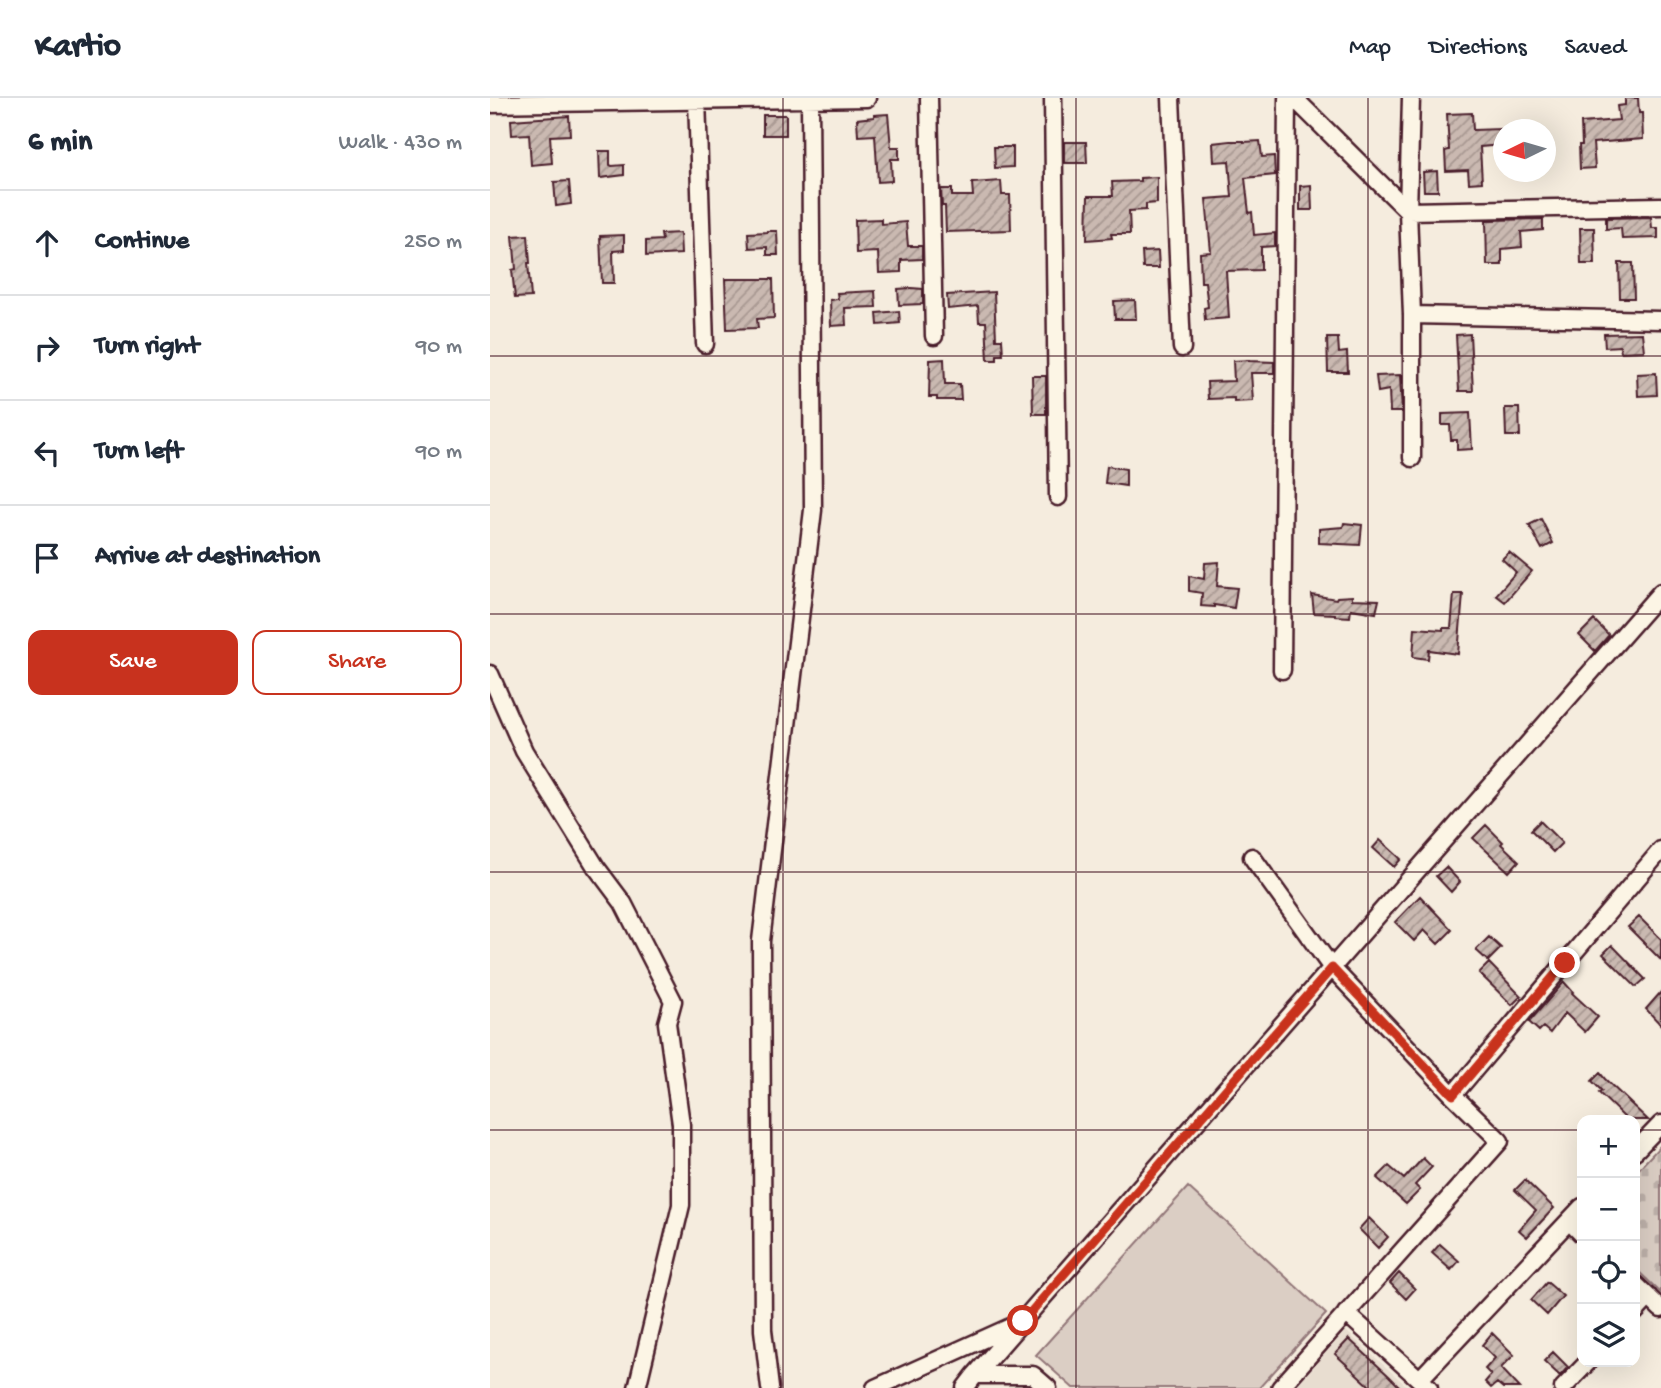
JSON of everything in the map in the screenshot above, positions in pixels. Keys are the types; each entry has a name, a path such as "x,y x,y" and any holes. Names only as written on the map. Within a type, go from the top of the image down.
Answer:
{"street":[{"path":"770,1388 763,1330 761,941 813,510 810,98"},
{"path":"490,104 866,98"},
{"path":"929,98 933,336"},
{"path":"1053,98 1058,498"},
{"path":"1171,98 1182,348"},
{"path":"1282,670 1287,98"},
{"path":"1294,98 1408,211 1661,206"},
{"path":"1411,98 1408,211 1412,315 1412,458"},
{"path":"697,99 705,344"},
{"path":"1412,315 1661,320"},
{"path":"970,1382 1661,592"},
{"path":"490,674 524,751 596,867 623,903 673,1001 667,1023 681,1124 681,1205 637,1388"},
{"path":"1453,1095 1661,850"},
{"path":"1252,857 1332,968 1500,1141 1280,1388"},
{"path":"1640,1146 1661,1124"},
{"path":"1346,1313 1424,1384 1577,1212"},
{"path":"1569,1221 1577,1229"},
{"path":"1640,1289 1661,1309"},
{"path":"1640,1306 1648,1297"},
{"path":"876,1388 1023,1321"},
{"path":"1563,1388 1583,1367"},
{"path":"970,1382 1033,1375 1048,1388"}],"shaded area":[{"path":"1346,1331 1409,1388 1295,1388"}],"green space":[{"path":"1661,1145 1661,1293 1640,1273 1640,1168"},
{"path":"1188,1187 1326,1314 1259,1388 1073,1388 1036,1355"}],"building":[{"path":"1625,98 1638,98 1639,113 1642,113 1643,139 1593,143 1595,168 1580,169 1581,123 1619,120 1617,106 1625,105"},
{"path":"1472,113 1473,130 1493,129 1493,146 1480,147 1482,182 1469,183 1468,170 1446,171 1445,151 1449,150 1447,114"},
{"path":"888,114 891,147 899,147 899,159 891,159 892,181 878,182 875,135 858,136 857,119"},
{"path":"763,115 786,115 786,135 763,135"},
{"path":"569,116 570,135 550,136 552,163 531,165 529,134 512,135 511,120"},
{"path":"1260,141 1262,157 1274,156 1275,175 1245,178 1254,235 1275,233 1275,246 1261,247 1261,270 1226,271 1229,318 1205,320 1204,308 1208,307 1205,282 1201,282 1200,253 1211,252 1206,199 1232,197 1229,161 1214,162 1213,143"},
{"path":"1064,142 1086,142 1087,163 1064,163"},
{"path":"994,147 1013,147 1013,167 995,168"},
{"path":"599,151 610,151 610,165 624,165 624,175 600,178"},
{"path":"1437,171 1438,191 1424,191 1423,172"},
{"path":"1157,177 1157,203 1146,204 1146,210 1129,211 1130,234 1111,234 1112,238 1087,240 1088,196 1113,196 1112,182"},
{"path":"569,181 571,204 556,206 554,182"},
{"path":"1001,181 1002,195 1010,195 1011,230 946,232 941,189 952,189 952,196 973,196 972,183"},
{"path":"1311,185 1312,210 1300,210 1300,186"},
{"path":"1651,217 1652,228 1658,228 1658,238 1622,239 1621,228 1606,229 1606,218"},
{"path":"881,219 881,224 906,222 908,246 922,246 922,259 901,260 901,272 879,273 878,252 856,253 855,220"},
{"path":"1543,219 1543,230 1521,232 1522,247 1502,249 1502,265 1487,265 1486,220"},
{"path":"1580,228 1594,228 1595,264 1581,264"},
{"path":"777,231 778,255 767,255 767,247 749,248 748,233"},
{"path":"680,233 681,254 646,256 646,241 662,240 661,234"},
{"path":"528,235 531,297 515,298 513,236"},
{"path":"624,235 624,250 613,251 614,283 602,283 600,236"},
{"path":"1158,251 1159,268 1143,268 1142,252"},
{"path":"1619,263 1633,263 1634,298 1620,298"},
{"path":"725,279 773,279 774,318 757,319 758,328 727,329"},
{"path":"898,289 923,289 923,304 899,305"},
{"path":"875,291 876,307 845,308 846,325 831,326 830,300 838,299 837,293"},
{"path":"994,292 996,339 1002,339 1003,355 997,355 997,360 988,360 986,322 979,322 978,306 948,309 947,295"},
{"path":"1135,300 1136,319 1115,319 1114,301"},
{"path":"899,311 900,323 878,325 877,313"},
{"path":"1642,333 1644,351 1621,352 1620,346 1605,347 1604,334"},
{"path":"1470,334 1473,391 1459,391 1456,335"},
{"path":"1327,338 1338,338 1339,353 1347,352 1348,372 1328,372"},
{"path":"944,359 945,384 960,384 961,400 937,400 937,397 929,397 930,360"},
{"path":"1233,361 1274,362 1274,373 1251,373 1253,401 1234,402 1234,398 1208,399 1207,382 1234,381"},
{"path":"1656,373 1657,395 1638,396 1637,374"},
{"path":"1400,375 1402,412 1390,412 1389,390 1378,392 1376,376"},
{"path":"1032,376 1046,376 1046,414 1033,414"},
{"path":"1505,408 1519,408 1520,436 1506,436"},
{"path":"1470,413 1472,449 1457,450 1457,440 1451,440 1450,425 1442,425 1442,414"},
{"path":"1107,466 1126,469 1126,486 1105,483"},
{"path":"1541,519 1553,543 1542,549 1529,525"},
{"path":"1344,523 1362,525 1360,545 1319,543 1319,529 1343,527"},
{"path":"1509,552 1532,571 1505,602 1496,595 1516,572 1502,559"},
{"path":"1219,562 1217,586 1237,588 1234,608 1201,606 1202,593 1189,591 1189,576 1204,579 1205,563"},
{"path":"1454,594 1463,594 1458,654 1429,650 1428,659 1413,657 1415,628 1451,628"},
{"path":"1312,595 1336,599 1352,596 1352,599 1379,600 1376,613 1351,609 1350,617 1335,616 1314,613"},
{"path":"1594,620 1609,635 1595,651 1579,635"},
{"path":"1540,821 1562,843 1553,852 1531,830"},
{"path":"1486,825 1519,861 1509,872 1473,838"},
{"path":"1380,840 1401,859 1394,867 1373,848"},
{"path":"1446,867 1460,882 1451,892 1436,876"},
{"path":"1420,896 1452,930 1438,944 1424,930 1414,941 1395,922"},
{"path":"1639,917 1661,939 1661,960 1628,927"},
{"path":"1489,937 1501,948 1488,961 1476,950"},
{"path":"1612,945 1645,979 1636,987 1603,954"},
{"path":"1489,963 1521,996 1512,1005 1479,973"},
{"path":"1564,982 1598,1017 1585,1032 1565,1013 1550,1033 1543,1027 1539,1031 1529,1022"},
{"path":"1661,992 1661,1025 1646,1009"},
{"path":"1600,1073 1648,1120 1640,1120 1640,1115 1622,1115 1599,1093 1602,1091 1592,1081"},
{"path":"1423,1158 1432,1167 1415,1185 1420,1190 1406,1204 1377,1178 1389,1166 1404,1179"},
{"path":"1525,1180 1554,1208 1527,1237 1519,1230 1536,1210 1515,1190"},
{"path":"1369,1218 1388,1237 1378,1248 1359,1229"},
{"path":"1440,1244 1459,1261 1451,1270 1432,1253"},
{"path":"1399,1273 1415,1289 1406,1299 1390,1283"},
{"path":"1547,1282 1563,1296 1547,1315 1531,1300"},
{"path":"1492,1333 1514,1355 1501,1368 1520,1388 1503,1388 1497,1383 1491,1388 1485,1382 1491,1375 1485,1369 1495,1358 1482,1345"},
{"path":"1349,1339 1401,1388 1372,1388 1335,1354"},
{"path":"1553,1352 1568,1367 1560,1376 1544,1361"}],"route":[{"path":"1023,1321 1332,968 1453,1095 1565,963"}]}
